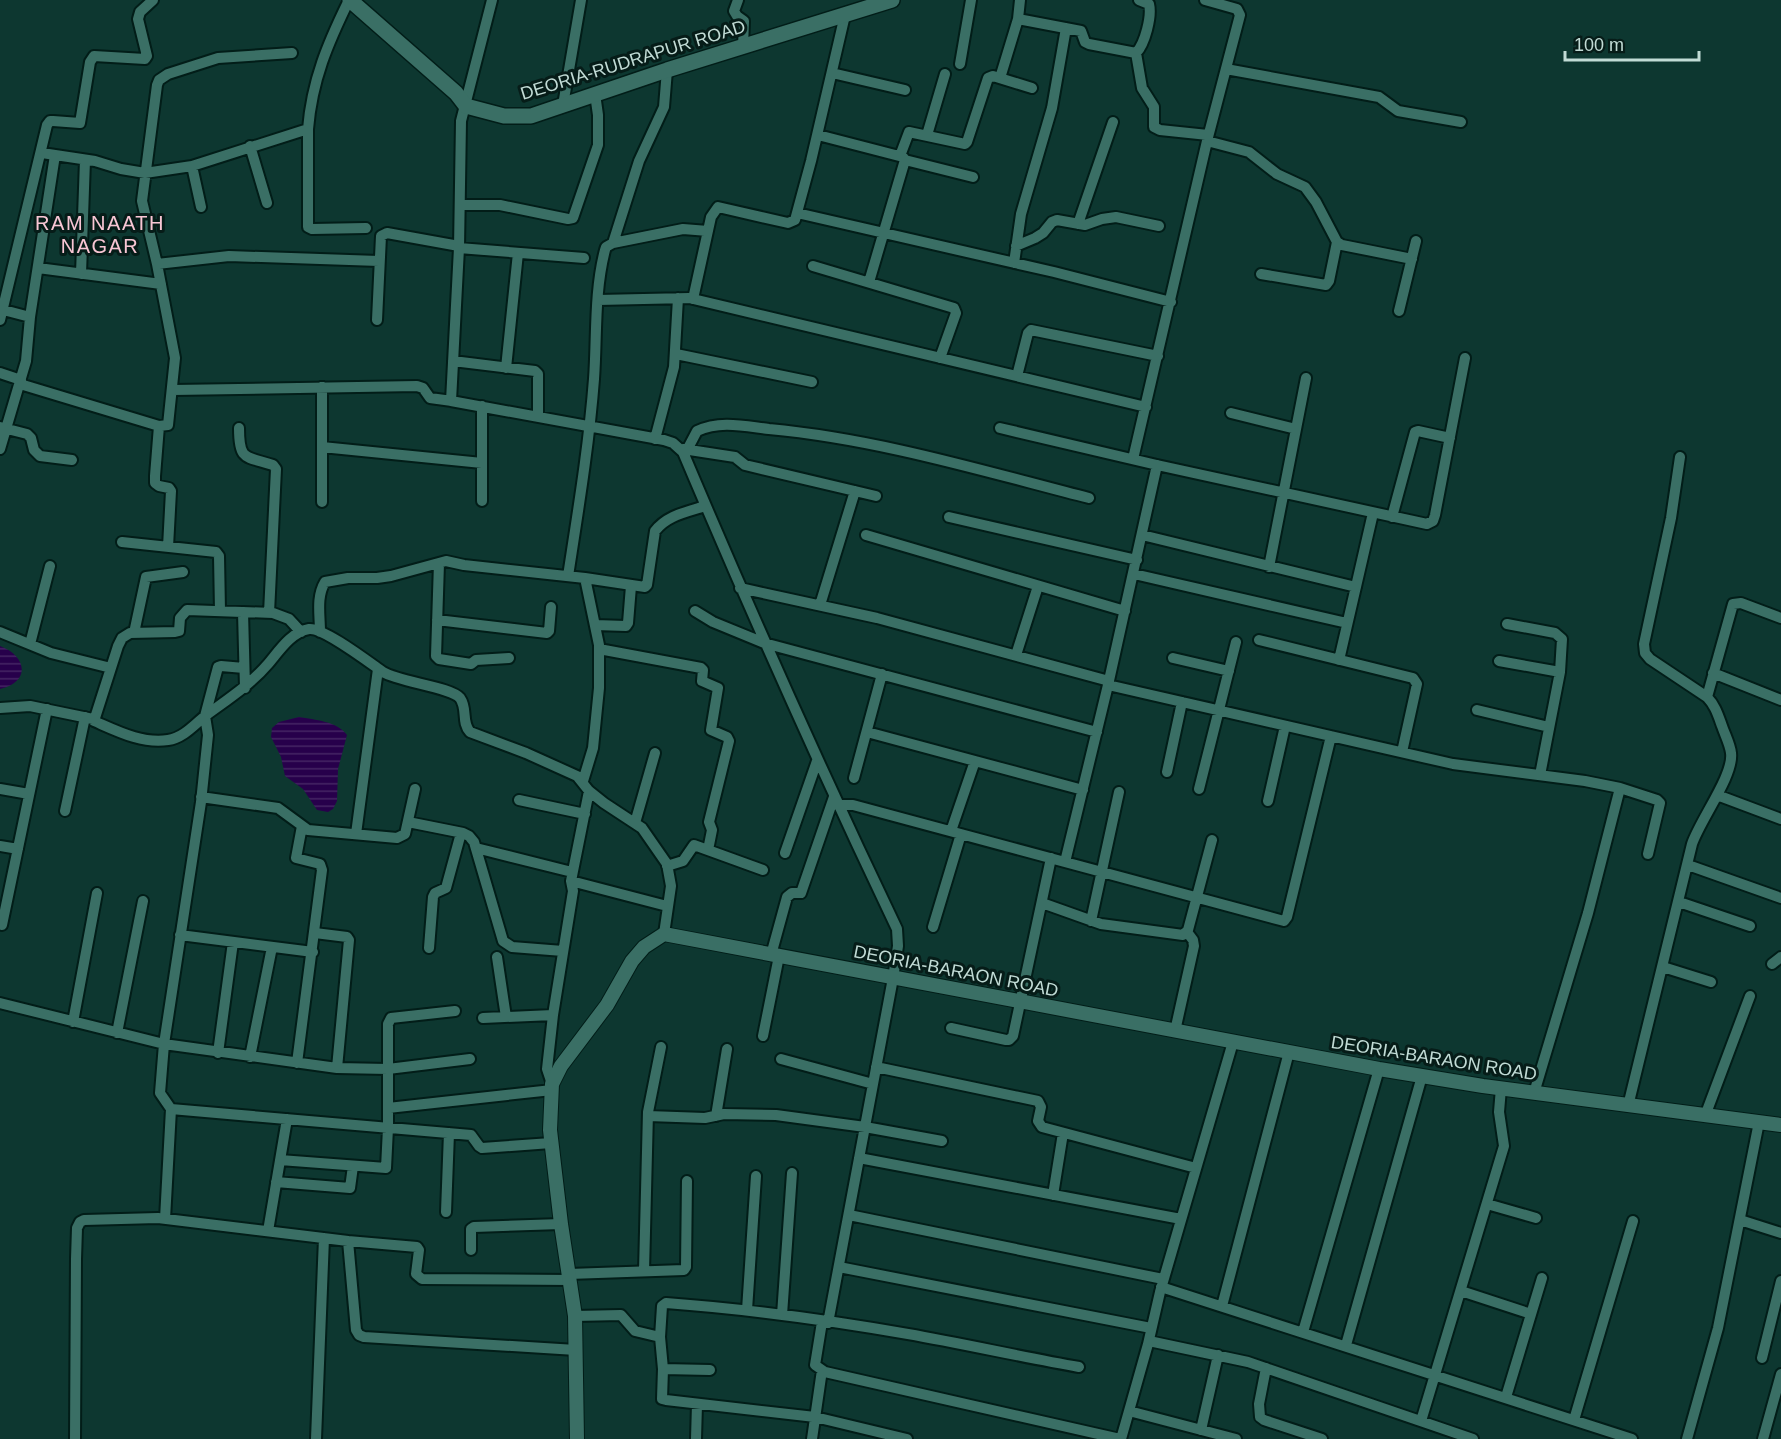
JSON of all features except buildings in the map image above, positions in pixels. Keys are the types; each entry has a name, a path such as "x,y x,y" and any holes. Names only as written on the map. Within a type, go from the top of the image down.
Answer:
{"main road":[{"path":"349,0 456,93 466,106"},
{"name":"DEORIA-RUDRAPUR ROAD","path":"466,106 504,116 531,116 667,70 892,0"}],"street":[{"path":"30,317 1,313 50,121 80,123 90,62 94,56 145,60 147,56 138,19 140,12 153,0"},
{"path":"349,0 324,53 318,72 308,129 308,227 309,229 366,228"},
{"path":"452,401 459,247 461,121 492,0"},
{"path":"562,105 581,0"},
{"path":"738,0 734,11 744,21 743,47"},
{"path":"960,64 971,0"},
{"path":"1000,78 1018,19 1020,0"},
{"path":"1139,0 1149,4 1150,11 1142,45 1136,53 1143,88 1149,100 1154,104 1154,127 1208,138 1249,152 1277,174 1305,187 1316,202 1337,242 1342,245 1412,259"},
{"path":"1133,459 1208,138 1240,15 1237,9 1205,0"},
{"path":"693,299 711,218 718,207 788,223 795,220 846,15"},
{"path":"1018,19 1080,31 1085,42 1089,44 1136,53"},
{"path":"1014,262 1021,214 1049,122 1066,28"},
{"path":"0,373 21,382 159,426 168,425 175,358 142,201 159,80 168,74 218,58 292,53"},
{"path":"1226,69 1379,97 1398,111 1461,122"},
{"path":"613,243 639,161 662,115 667,70"},
{"path":"832,73 905,90"},
{"path":"927,135 945,74"},
{"path":"869,282 909,132 965,144 988,78 993,76 1032,88"},
{"path":"460,204 500,205 568,219 573,218 598,145 595,94"},
{"path":"1078,224 1113,122"},
{"path":"42,153 145,173 192,166 308,129"},
{"path":"818,135 973,177"},
{"path":"250,146 267,203"},
{"path":"0,449 3,428 21,382 26,362 30,317 55,155"},
{"path":"81,274 85,160"},
{"path":"192,166 201,207"},
{"path":"797,213 1014,262 1171,302"},
{"path":"1016,246 1043,233 1052,222 1057,220 1088,225 1102,219 1116,217 1159,225"},
{"path":"568,576 589,426 598,300 606,247 613,243 683,229 708,231"},
{"path":"377,321 380,242 383,234 459,247 584,258"},
{"path":"1399,311 1416,241"},
{"path":"1261,274 1326,285 1329,281 1337,242"},
{"path":"506,368 518,253"},
{"path":"157,264 229,256 379,261"},
{"path":"813,266 954,308 956,313 940,358"},
{"path":"38,268 161,284"},
{"path":"656,439 676,354 678,298"},
{"path":"598,300 693,299 1146,407"},
{"path":"1017,376 1028,333 1031,330 1158,356"},
{"path":"676,354 812,382"},
{"path":"1000,428 1427,524 1433,520 1466,358"},
{"path":"453,361 538,374 538,417"},
{"path":"1269,567 1306,378"},
{"path":"173,390 417,386 423,388 430,398 656,439 673,443 684,449 735,457 746,465 876,496"},
{"path":"322,387 322,502"},
{"path":"482,406 482,501"},
{"path":"1231,413 1296,429"},
{"path":"684,449 697,431 713,425 796,431 914,453 1089,498"},
{"path":"159,426 155,483 171,491 168,548"},
{"path":"3,428 27,434 31,438 34,450 40,456 72,460"},
{"path":"239,428 239,447 242,452 247,457 273,465 276,469 269,613"},
{"path":"1392,517 1415,432 1450,438"},
{"path":"322,447 482,463"},
{"path":"684,449 705,506 764,643 897,929 898,946 893,978 849,1215 815,1365 822,1370 1121,1439 1149,1341 1162,1283 1233,1042"},
{"path":"1628,1106 1697,830 1717,795 1730,764 1731,752 1716,709 1707,697 1650,659 1645,653 1644,644 1671,518 1680,457"},
{"path":"1065,862 1109,683 1157,465"},
{"path":"820,605 855,491"},
{"path":"320,632 319,597 325,582 348,578 391,576 446,561 585,578 641,588 647,585 655,531 670,518 705,506"},
{"path":"1339,660 1373,513"},
{"path":"949,517 1137,560"},
{"path":"866,535 1125,611"},
{"path":"1142,535 1356,587"},
{"path":"122,542 216,552 219,556 220,611"},
{"path":"440,563 436,656 441,661 471,664 476,660 509,658"},
{"path":"30,644 50,566"},
{"path":"134,633 146,577 183,572"},
{"path":"1134,574 1347,623"},
{"path":"577,1439 575,1316 551,1143 552,1087 547,1069 553,1015 573,891 571,876 585,814 586,786 600,688 599,649 585,578"},
{"path":"595,625 626,626 631,586"},
{"path":"1016,655 1038,586"},
{"path":"740,588 877,618 1016,655 1109,683 1285,726 1453,764 1586,781 1620,788 1660,803 1648,854"},
{"path":"1707,697 1733,604 1741,603 1781,618"},
{"path":"438,620 547,633 551,607"},
{"path":"65,811 89,719 122,638 134,633 179,631 180,618 187,610 269,613 289,619 301,632"},
{"path":"695,611 713,622 764,643 1097,732"},
{"path":"243,612 245,688"},
{"path":"1507,624 1560,636 1562,639 1560,672 1540,775"},
{"path":"0,708 30,706 47,709 89,719 136,738 171,740 183,735 205,716 245,688 286,642 293,636 310,629 320,632 387,674 456,695 464,706 464,722 470,732 526,753 577,776 586,786 642,828 667,866 670,886 664,934 644,946 632,961 607,1005 561,1066 552,1087"},
{"path":"0,632 51,653 111,668"},
{"path":"1259,640 1416,680 1402,752"},
{"path":"1199,789 1236,642"},
{"path":"599,649 701,668 704,670 702,681 718,688 711,726 713,731 728,737 729,741 709,822 712,830 708,850"},
{"path":"1173,658 1229,671"},
{"path":"1499,661 1560,672"},
{"path":"165,1219 171,1109 160,1094 164,1044 201,797 208,735 205,716 218,667 244,668"},
{"path":"356,834 378,669"},
{"path":"1713,673 1781,700"},
{"path":"854,778 882,674"},
{"path":"1167,772 1182,702"},
{"path":"2,925 47,709"},
{"path":"1477,710 1549,727"},
{"path":"1268,801 1285,726"},
{"path":"867,732 1083,790"},
{"path":"836,801 1284,921 1287,917 1331,736"},
{"path":"635,823 655,753"},
{"path":"785,854 817,761"},
{"path":"933,927 975,761"},
{"path":"1534,1093 1588,913 1620,788"},
{"path":"0,789 29,794"},
{"path":"201,797 278,808 308,830 398,838 405,834 415,789"},
{"path":"1090,921 1119,792"},
{"path":"1717,795 1781,819"},
{"path":"519,800 585,814"},
{"path":"763,1036 775,955 787,897 792,893 799,894 803,890 836,801"},
{"path":"408,822 469,836 476,848 503,941 507,945 563,951"},
{"path":"297,1063 313,952 321,867 320,864 296,858 302,826"},
{"path":"429,948 433,897 435,893 446,888 461,833"},
{"path":"1042,903 1090,921 1183,935 1187,932 1198,899 1212,840"},
{"path":"667,866 683,861 694,845 764,870"},
{"path":"0,846 18,849"},
{"path":"476,848 667,906"},
{"path":"951,1028 1009,1040 1013,1036 1051,858"},
{"path":"1688,865 1781,898"},
{"path":"73,1022 97,893"},
{"path":"117,1033 143,901"},
{"path":"1679,902 1750,926"},
{"path":"1175,1031 1194,946 1187,932"},
{"path":"315,933 346,937 349,940 337,1068"},
{"name":"DEORIA-BARAON ROAD","path":"664,934 1378,1069 1534,1093 1781,1125"},
{"path":"180,935 313,952"},
{"path":"218,1053 234,942"},
{"path":"250,1057 272,947"},
{"path":"497,957 506,1017"},
{"path":"1772,964 1781,957"},
{"path":"1663,967 1711,982"},
{"path":"1705,1116 1750,996"},
{"path":"0,1004 164,1044 337,1068 388,1069 470,1059"},
{"path":"280,1160 386,1168 388,1024 391,1018 455,1011"},
{"path":"483,1018 553,1015"},
{"path":"644,1271 648,1116 661,1047"},
{"path":"716,1116 727,1049"},
{"path":"1222,1306 1289,1052"},
{"path":"782,1059 873,1084"},
{"path":"876,1067 1038,1101 1041,1107 1039,1125 1196,1168"},
{"path":"1303,1332 1378,1069"},
{"path":"1346,1345 1422,1076"},
{"path":"388,1107 552,1087"},
{"path":"1421,1421 1504,1146 1498,1112 1501,1088"},
{"path":"171,1109 471,1135 482,1148 551,1143"},
{"path":"648,1116 705,1118 724,1114 776,1115 865,1127 942,1141"},
{"path":"268,1231 287,1119"},
{"path":"1687,1439 1718,1328 1759,1122"},
{"path":"1053,1195 1063,1132"},
{"path":"446,1212 449,1133"},
{"path":"859,1158 1181,1219"},
{"path":"276,1182 350,1188 354,1166"},
{"path":"782,1315 792,1173"},
{"path":"747,1310 756,1176"},
{"path":"75,1439 77,1228 84,1220 165,1219 417,1247 419,1250 416,1274 422,1279 569,1277 644,1271 678,1272 686,1267 687,1181"},
{"path":"1487,1204 1536,1218"},
{"path":"849,1215 1162,1283 1222,1306 1632,1439"},
{"path":"1740,1220 1781,1233"},
{"path":"1574,1420 1633,1221"},
{"path":"471,1250 471,1229 474,1227 561,1224"},
{"path":"316,1439 324,1238"},
{"path":"348,1241 356,1330 359,1335 576,1350"},
{"path":"839,1267 1151,1328"},
{"path":"1506,1397 1542,1278"},
{"path":"1762,1358 1775,1327 1781,1281"},
{"path":"1461,1291 1531,1314"},
{"path":"907,1439 815,1417 662,1398 660,1312 662,1306 666,1303 782,1315 908,1334 1006,1355 1079,1367"},
{"path":"575,1316 621,1315 635,1331 660,1337"},
{"path":"1149,1341 1218,1355 1266,1368 1473,1439"},
{"path":"1201,1430 1218,1355"},
{"path":"1266,1368 1259,1404 1260,1417 1322,1439"},
{"path":"663,1369 710,1370"},
{"path":"812,1439 822,1370"},
{"path":"1763,1439 1781,1374"},
{"path":"696,1439 697,1404"},
{"path":"1130,1411 1236,1439"}],"shaded area":[{"path":"0,646 16,656 22,669 17,681 0,689"},
{"path":"299,717 332,724 347,735 338,769 337,801 333,809 328,812 317,810 303,789 285,776 281,757 271,737 272,728 279,722"}],"district":[{"name":"RAM NAATH NAGAR","path":"100,234"}]}
